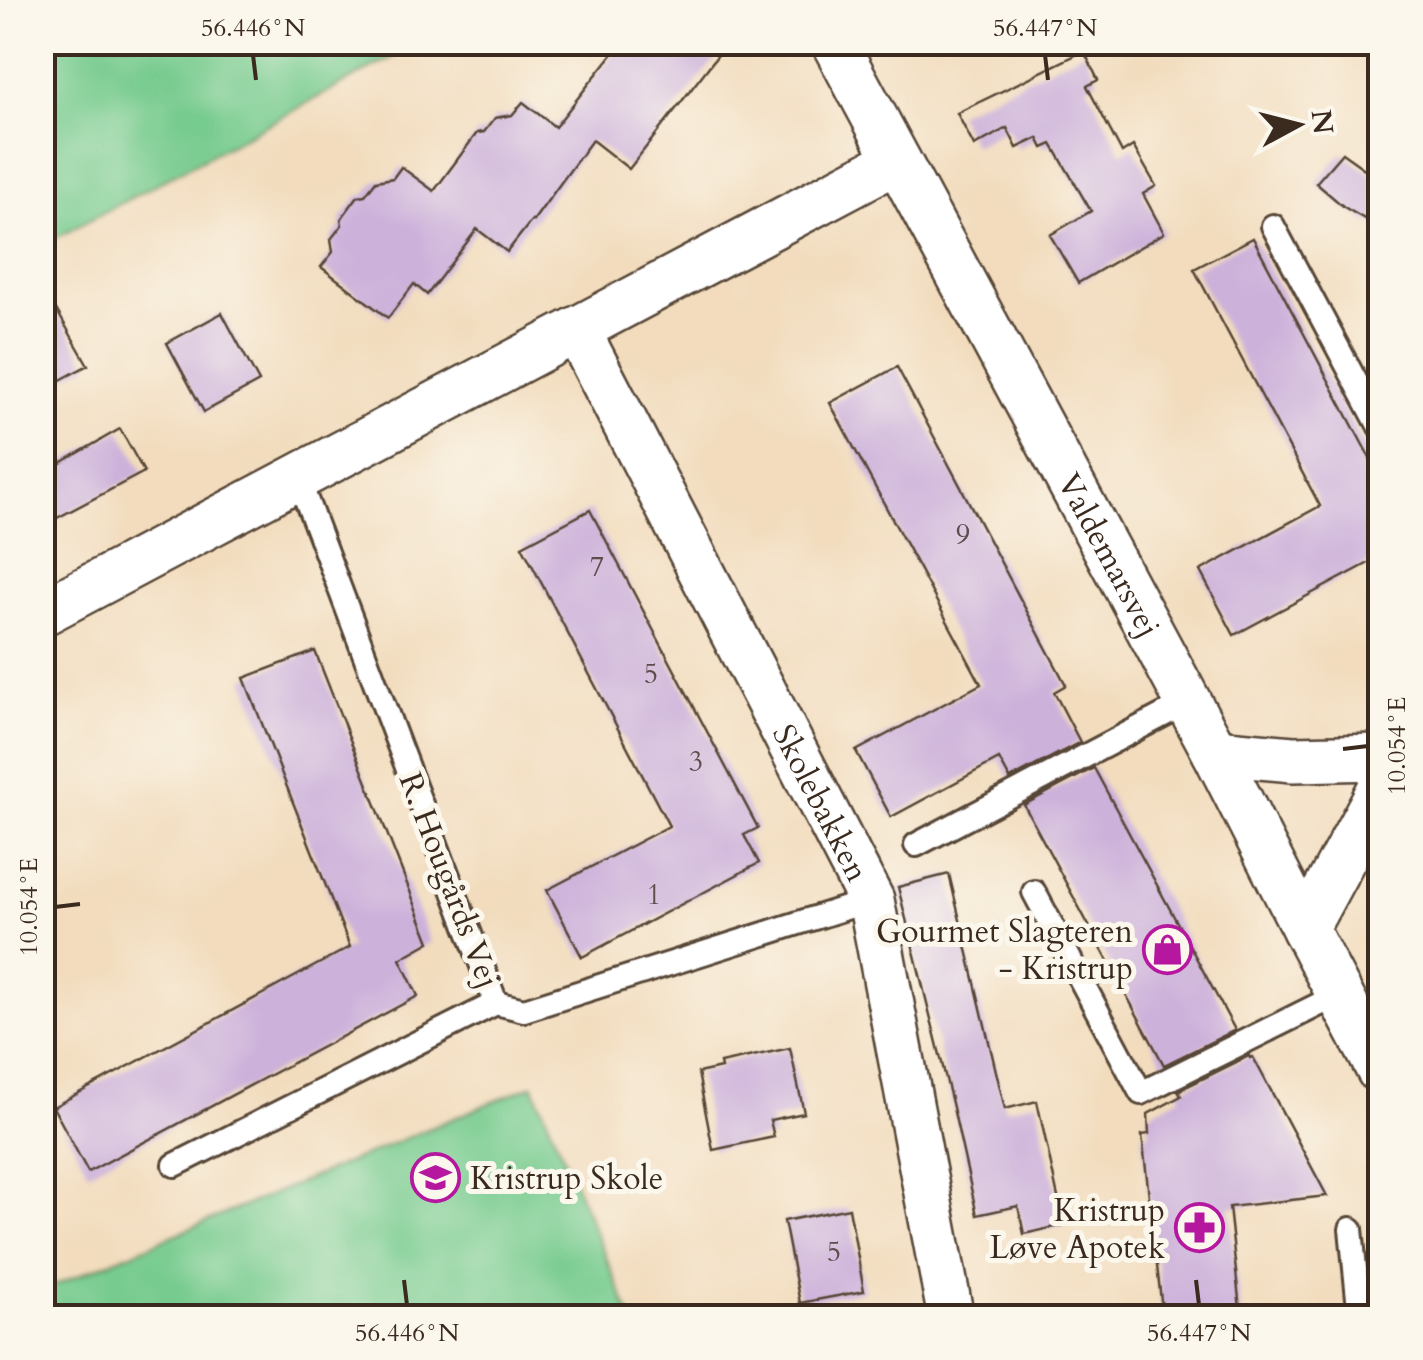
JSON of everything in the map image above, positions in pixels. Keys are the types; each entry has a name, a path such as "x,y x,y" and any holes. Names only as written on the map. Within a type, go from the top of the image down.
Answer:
{"street":[{"name":"Valdemarsvej","path":"834,42 1215,752 1380,1071"},
{"path":"42,613 896,160"},
{"name":"Skolebakken","path":"577,330 871,900 950,1318"},
{"path":"1215,752 1293,759 1380,758"},
{"path":"1305,929 1380,790"}],"lane":[{"path":"1273,226 1380,427"},
{"name":"R. Hougårds Vej","path":"176,1164 496,1003 298,478"},
{"path":"916,844 1188,702"},
{"path":"1034,892 1141,1093 1340,994"},
{"path":"496,1003 524,1010 871,900"},
{"path":"1351,1228 1360,1318"}],"green space":[{"path":"43,42 419,42 419,43 43,245"},
{"name":"Kristrup Skole","path":"533,1085 631,1317 43,1317 43,1290"}],"building":[{"path":"622,42 728,42 629,169 592,140 507,252 477,229 427,295 414,284 388,318 321,267 333,252 331,239 342,225 341,219 358,196 365,195 376,181 393,178 401,167 434,191 477,133 484,132 495,118 512,115 523,102 555,127"},
{"path":"1084,51 1098,80 1087,86 1122,153 1133,146 1156,186 1143,194 1164,233 1078,283 1050,235 1091,211 1052,144 1043,148 1038,138 1017,148 1007,128 974,146 957,113"},
{"path":"1342,153 1380,180 1380,228 1344,207 1316,183"},
{"path":"1253,238 1380,477 1380,557 1234,635 1200,571 1320,506 1194,269"},
{"path":"42,285 88,365 42,390"},
{"path":"222,313 259,382 204,412 167,343"},
{"path":"897,367 1066,685 1054,692 1080,742 1010,779 999,759 891,817 856,751 981,684 830,403"},
{"path":"120,429 144,472 42,526 42,478"},
{"path":"590,510 758,828 744,835 759,863 582,957 547,890 669,826 522,546"},
{"path":"315,651 430,942 400,959 418,996 88,1172 53,1107 350,947 244,678"},
{"path":"1094,768 1235,1030 1164,1065 1024,805"},
{"path":"949,874 1005,1109 1037,1101 1064,1225 1024,1234 1018,1206 977,1215 898,887"},
{"path":"790,1048 804,1113 770,1120 774,1137 713,1150 698,1073 721,1068 720,1063"},
{"path":"1253,1057 1327,1196 1229,1207 1241,1318 1163,1318 1142,1135 1149,1134 1148,1114 1181,1096 1178,1091"},
{"path":"849,1208 864,1291 800,1303 784,1221"}],"place":[{"name":"Gourmet Slagteren - Kristrup","path":"1168,949"},
{"name":"Kristrup Skole","path":"435,1178"},
{"name":"Kristrup Løve Apotek","path":"1200,1228"}]}
